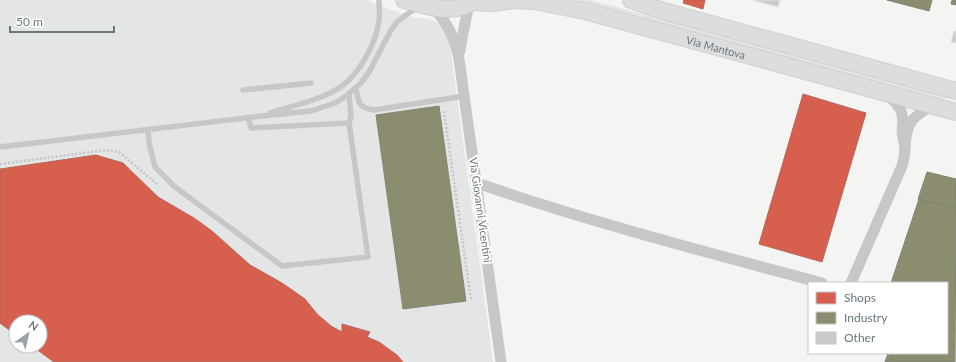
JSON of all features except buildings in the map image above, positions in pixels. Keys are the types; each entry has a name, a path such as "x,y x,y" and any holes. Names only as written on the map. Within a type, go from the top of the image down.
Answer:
{"main road":[{"name":"Via Mantova","path":"404,0 428,6 456,9 472,2 494,3 510,0 534,1 585,11 956,112"},
{"name":"Via Mantova","path":"632,0 660,10 956,91"}],"street":[{"name":"Via Giovanni Vicentini","path":"459,59 462,33 472,2"},
{"name":"Via Giovanni Vicentini","path":"428,6 451,30 459,59 501,362"},
{"path":"887,94 902,111 902,132 905,148"},
{"path":"851,282 902,166 906,133 911,122 917,114 932,106"},
{"path":"477,182 506,193 642,234 818,282"}],"lane":[{"path":"262,116 320,97 342,86 358,71 373,43 380,21 379,0"},
{"path":"0,147 248,117 311,111 335,103 356,88 369,72 391,30 398,21 428,6"},
{"path":"242,90 311,83"},
{"path":"356,88 358,101 362,106 367,109 374,110 465,96"},
{"path":"148,129 148,143 154,167 175,187 282,266 368,257 349,123 351,116 349,94"},
{"path":"248,117 251,128 349,123"}],"path":[{"path":"444,111 471,300"},
{"path":"0,164 106,150 119,152 160,186"}],"shaded area":[{"path":"0,0 369,0 370,2 415,18 432,20 441,25 446,30 450,45 493,362 0,362"},
{"path":"579,0 591,0 946,97 944,101"},
{"path":"344,99 346,100 348,112 325,115 324,111"}]}
